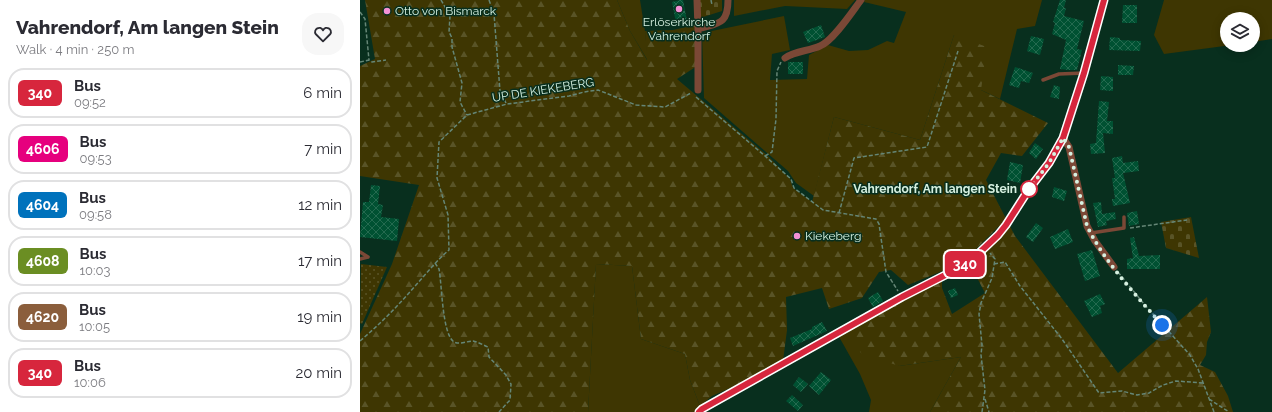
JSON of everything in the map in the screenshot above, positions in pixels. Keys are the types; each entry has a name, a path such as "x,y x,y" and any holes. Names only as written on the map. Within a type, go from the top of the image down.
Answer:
{"street":[{"path":"695,91 698,29 697,0"},
{"path":"698,29 720,22 728,12 728,0"},
{"path":"785,58 791,54 808,51 822,46 830,39 861,0"},
{"path":"699,412 902,297 965,265 978,254 1006,225 1029,189 1049,163 1063,138 1084,73 1104,0"},
{"path":"1063,138 1069,147 1087,226 1114,267"}],"lane":[{"path":"1043,80 1059,74 1084,73"},
{"path":"1091,233 1124,228 1124,217"},
{"path":"360,252 368,258 360,259"}],"path":[{"path":"441,0 450,16 449,32 452,38 452,47 462,83 460,102 467,115"},
{"path":"489,0 494,14 500,90 507,104"},
{"path":"711,0 712,5"},
{"path":"360,12 365,19 370,60"},
{"path":"839,213 854,158 927,147 958,51"},
{"path":"766,156 772,152 776,119 777,71 781,62 785,58"},
{"path":"360,62 370,60 372,62 386,60"},
{"name":"UP DE KIEKEBERG","path":"435,262 449,250 448,215 437,178 439,142 467,115 507,104 569,96 598,90 636,105 665,107 695,91"},
{"path":"695,91 791,179 794,188 819,208 823,210 876,219 880,224 886,272 902,297"},
{"path":"1124,228 1187,220"},
{"path":"978,254 989,252 995,259 992,278 981,304 979,314 982,345 981,355 985,390 982,412"},
{"path":"360,341 384,320 415,287 435,262 439,269 443,312 450,338 454,342 458,343 474,341 488,347 489,357 506,375 511,384 510,400 499,412"},
{"path":"994,264 1005,262 1020,286 1062,339 1099,393 1122,391 1137,395 1149,393 1163,385 1176,381 1203,383"},
{"path":"1114,267 1144,304 1190,355 1198,369 1214,412"},
{"path":"984,396 989,412"},
{"path":"1208,399 1229,412"}],"green space":[{"path":"365,0 617,0 630,31 647,60 645,31 673,30 695,25 697,66 677,79 769,157 790,179 793,188 812,202 834,117 920,140 954,35 987,47 981,90 1048,123 1022,156 1001,153 986,180 1015,236 1118,373 1207,297 1211,332 1207,342 1206,355 1200,365 1215,372 1228,396 1233,412 930,412 961,357 899,366 861,353 850,338 850,328 942,279 942,288 952,314 985,293 971,266 1003,233 999,226 962,263 908,285 891,270 879,272 862,298 829,309 822,288 786,297 787,330 783,361 766,372 712,396 700,406 690,380 685,354 641,339 632,266 596,264 588,412 360,412 360,334 392,264 419,185 360,176 360,66 375,59"},
{"path":"617,0 640,0 648,61 630,31"},
{"path":"700,0 722,0 722,11 700,18"},
{"path":"734,0 855,0 847,9 785,6 734,16"},
{"path":"865,0 1042,0 1035,26 1017,29 1000,99 981,90 954,35 920,140 834,117 814,196 796,183 788,171 704,98 702,33 784,16 790,50 772,54 770,80 807,79 809,55 828,45 849,51 868,50 887,41 894,43 906,12 864,2"},
{"path":"1164,0 1272,0 1272,39 1260,41 1260,12 1220,12 1220,47 1164,54 1154,35"},
{"path":"1191,217 1199,258 1166,248 1161,222"},
{"path":"361,264 387,267 362,324 360,323"},
{"path":"596,264 632,266 641,339 685,354 690,380 700,406 695,412 588,412"},
{"path":"850,328 899,366 961,357 930,412 869,412 871,400 860,374 838,335"}],"building":[{"name":"Erlöserkirche Vahrendorf","path":"683,0 687,21 676,23 672,2"},
{"path":"1060,0 1066,0 1064,16 1084,21 1077,49 1082,50 1077,70 1060,69 1066,40 1052,34 1055,23 1053,22"},
{"path":"1123,5 1137,5 1137,23 1122,23"},
{"path":"821,25 825,37 808,43 803,32"},
{"path":"1031,36 1044,39 1040,55 1027,51"},
{"path":"1110,37 1120,38 1120,40 1141,41 1140,51 1109,50"},
{"path":"788,62 803,62 803,74 788,74"},
{"path":"1118,65 1134,66 1133,75 1118,75"},
{"path":"1015,67 1033,73 1029,83 1021,81 1019,88 1009,85"},
{"path":"1101,76 1113,77 1113,91 1100,90"},
{"path":"1054,85 1060,87 1059,99 1050,97"},
{"path":"1099,101 1109,102 1107,121 1113,121 1113,134 1103,133 1105,153 1091,154 1090,144 1096,143"},
{"path":"1035,143 1043,149 1036,159 1029,153"},
{"path":"1122,156 1123,163 1138,161 1139,171 1123,173 1130,203 1113,206 1112,199 1115,199 1112,178 1115,178 1112,158"},
{"path":"1010,162 1023,165 1020,183 1007,180"},
{"path":"371,185 380,186 378,204 383,205 381,217 399,219 397,241 360,237 363,202 369,202"},
{"path":"1054,187 1067,191 1064,201 1052,197"},
{"path":"1101,202 1102,214 1115,212 1116,219 1106,221 1107,225 1098,227 1093,203"},
{"path":"1137,211 1139,224 1129,226 1127,213"},
{"path":"1036,223 1043,228 1033,242 1026,237"},
{"path":"1068,229 1073,242 1055,249 1050,237"},
{"path":"1134,237 1139,256 1160,255 1160,269 1127,269 1127,259 1133,258 1130,238"},
{"path":"1092,250 1100,276 1085,281 1077,254"},
{"path":"955,288 958,295 951,298 948,291"},
{"path":"878,292 883,301 873,307 868,298"},
{"path":"1100,294 1105,304 1100,306 1102,313 1092,317 1084,301"},
{"path":"822,322 827,331 793,346 790,338 812,329 812,327"},
{"path":"821,372 831,380 819,395 809,386"},
{"path":"799,377 808,384 801,392 793,385"},
{"path":"792,395 803,405 798,411 786,401"}],"bus line":[{"name":"340","path":"699,412 902,297 965,265 998,235 1029,189 1049,163 1063,138 1084,73 1104,0"}],"place":[{"name":"Erlöserkirche Vahrendorf","path":"679,9"},
{"name":"Otto von Bismarck","path":"387,11"},
{"name":"Vahrendorf, Am langen Stein","path":"1029,189"},
{"name":"Kiekeberg","path":"797,236"}],"route":[{"path":"1029,189 1049,163 1063,138 1069,147 1087,226 1095,241 1114,267 1162,325"}]}
